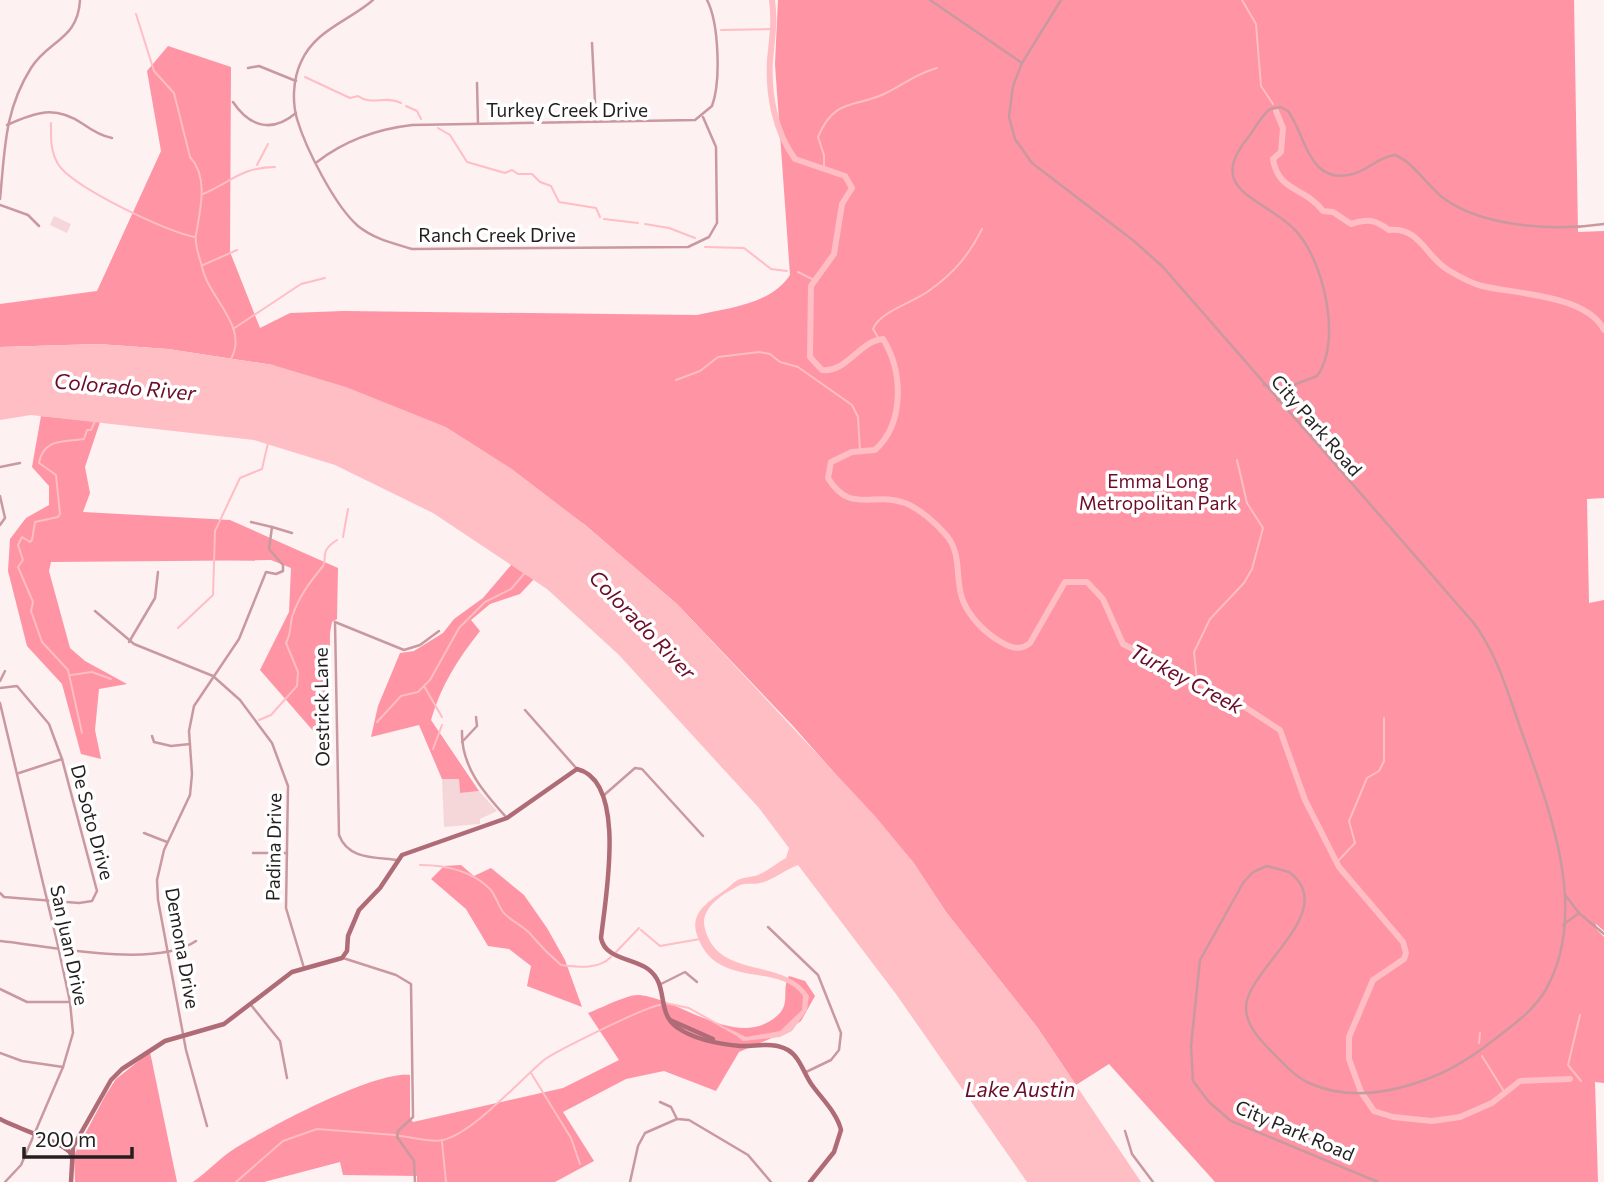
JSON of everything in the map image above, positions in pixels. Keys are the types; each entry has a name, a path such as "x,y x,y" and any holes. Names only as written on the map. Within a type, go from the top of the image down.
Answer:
{"street":[{"path":"0,199 6,126 32,65 68,34 79,13 80,0"},
{"name":"Ranch Creek Drive","path":"373,0 315,40 300,62 293,91 296,113 317,162 341,206 356,225 373,237 412,249 688,247 709,236 716,223 716,147 703,117"},
{"path":"703,117 715,99 717,75 715,28 707,0"},
{"path":"930,0 1022,63"},
{"name":"City Park Road","path":"1061,0 1022,63 1011,95 1009,117 1015,139 1026,157 1153,258 1468,616 1485,640 1556,830 1564,893 1563,925 1552,977 1541,997 1518,1021 1449,1070 1406,1086 1359,1094 1341,1092 1304,1079 1272,1052 1249,1022 1246,1008 1250,990 1283,948 1299,918 1303,891 1293,875 1278,868 1262,867 1243,883 1200,960 1191,1054 1193,1081 1209,1102 1231,1121 1378,1182"},
{"path":"592,43 596,122"},
{"path":"248,68 259,66 296,81"},
{"path":"477,83 478,123"},
{"path":"233,102 245,119 256,124 277,122 296,113"},
{"path":"1276,400 1283,389 1319,373 1328,335 1329,310 1324,290 1301,236 1289,223 1241,189 1231,174 1234,156 1270,109 1281,107 1288,111 1311,157 1320,168 1333,174 1353,174 1395,155 1443,198 1476,215 1545,226 1604,224"},
{"path":"6,126 36,112 54,110 71,116 102,136 112,138"},
{"name":"Turkey Creek Drive","path":"317,162 330,152 382,129 412,125 683,122 703,117"},
{"path":"0,205 28,215 39,226"},
{"path":"1263,385 1283,389"},
{"path":"0,467 20,463"},
{"path":"0,496 1,510 5,518 0,525"},
{"path":"251,522 292,533"},
{"name":"Demona Drive","path":"207,1126 184,1036 167,952 157,890 160,861 190,795 190,722 194,706 239,639 266,572 283,571 283,565 270,549 272,527"},
{"path":"129,642 155,598 158,572"},
{"name":"Padina Drive","path":"95,611 129,642 213,676 240,700 281,760 289,795 286,908 304,968"},
{"name":"Oestrick Lane","path":"397,860 357,855 344,848 339,835 335,622 404,650 420,645 439,631"},
{"path":"0,681 5,671"},
{"name":"De Soto Drive","path":"0,688 17,686 49,724 62,759 97,891 94,899 85,903 5,897 0,893"},
{"name":"San Juan Drive","path":"0,703 58,946 70,1002 73,1033 63,1067 21,1165 5,1182"},
{"path":"525,709 577,768 590,776 603,796 609,816 609,845 602,941 610,953 644,967 661,984 663,1007 668,1019 720,1042 779,1046 793,1055 836,1117 841,1130 834,1152 810,1182"},
{"path":"462,742 477,726 476,717"},
{"path":"462,731 468,765 485,793 507,818"},
{"path":"152,736 154,741 160,744 190,744"},
{"path":"18,773 62,759"},
{"path":"342,958 347,951 348,936 359,910 380,888 397,860 408,852 507,818 577,768"},
{"path":"603,796 635,768 642,769 703,836"},
{"path":"144,833 167,842"},
{"path":"253,853 287,853"},
{"path":"1564,893 1579,913 1604,934"},
{"path":"1563,925 1579,913"},
{"path":"768,927 818,975 841,1033 839,1050 831,1060 804,1073"},
{"path":"0,941 137,956 167,952 196,942"},
{"path":"71,1182 73,1147 116,1073 158,1045 225,1024 282,979 304,968 342,958 396,975 411,985 413,1117 398,1131 397,1137 414,1161 415,1182"},
{"path":"661,984 685,972 697,982"},
{"path":"0,989 27,1002 70,1002"},
{"path":"251,1005 280,1041 287,1079"},
{"path":"0,1053 22,1061 63,1067"},
{"path":"660,1102 671,1107 677,1119"},
{"path":"0,1119 33,1136 64,1145 71,1155"},
{"path":"630,1182 638,1146 645,1133 677,1119 689,1119 743,1152 771,1182"},
{"path":"1125,1131 1132,1154 1153,1182"}],"shaded area":[{"path":"54,216 71,224 67,233 50,225"},
{"path":"442,779 459,779 460,793 479,791 497,811 480,819 480,824 444,827"}],"green space":[{"name":"Emma Long Metropolitan Park","path":"778,0 1574,0 1578,232 1604,231 1604,498 1587,499 1589,603 1604,600 1604,931 1596,924 1596,929 1604,937 1604,1083 1595,1082 1598,1182 1215,1182 1109,1064 1076,1085 1037,1027 946,912 913,862 793,726 677,604 584,524 273,365 168,349 98,344 0,347 0,304 97,291 161,151 147,71 168,46 231,67 230,252 260,328 290,313 343,311 697,315 761,299 782,285 790,275 775,64"},
{"path":"41,416 100,422 85,467 90,493 83,512 230,520 338,568 337,619 332,622 330,633 329,749 260,670 289,612 291,568 271,560 51,562 49,571 70,648 85,661 127,684 99,689 95,730 101,759 81,754 62,684 27,646 8,571 10,539 26,518 49,505 49,486 32,467"},
{"path":"512,564 534,579 520,594 490,604 471,620 480,631 451,673 431,720 479,791 460,793 459,779 442,779 419,725 371,737 378,706 400,653 414,651 443,633 454,619 483,598"},
{"path":"461,865 474,876 491,868 524,895 565,960 582,1007 527,986 531,966 509,949 488,946 466,909 431,879 444,866"},
{"path":"789,976 805,981 815,996 801,1021 781,1034 739,1052 716,1091 664,1071 626,1079 563,1112 594,1161 555,1182 417,1182 417,1176 343,1175 340,1162 264,1182 193,1182 231,1151 319,1103 346,1091 394,1076 410,1075 410,1118 413,1122 563,1088 619,1060 588,1013 628,997 639,995 655,998 727,1026 745,1028 762,1025 782,1010"},
{"path":"150,1052 177,1182 75,1182 74,1155 105,1096 116,1079"}],"water":[{"name":"Lake Austin","path":"98,344 168,349 273,365 346,387 446,427 512,469 584,524 677,604 876,817 913,862 946,912 1037,1027 1141,1182 1027,1182 896,994 798,865 764,882 743,884 732,889 709,908 704,921 712,945 723,956 784,976 798,984 809,996 807,1010 792,1031 780,1037 743,1041 724,1026 746,1037 780,1031 802,1010 803,996 792,986 779,980 732,970 718,963 706,952 695,927 698,914 707,903 736,881 756,876 786,858 789,848 759,808 619,655 547,589 433,513 335,465 254,440 31,415 0,420 0,347"}],"waterway":[{"name":"Turkey Creek","path":"772,0 770,86 782,137 795,159 845,176 852,188 842,204 834,254 811,286 810,357 822,370 831,370 867,345 883,339 890,352 897,381 896,411 885,439 875,450 852,452 831,462 828,478 836,489 854,499 883,499 905,503 933,522 952,543 960,590 968,611 983,629 1005,644 1019,648 1030,643 1065,582 1087,582 1103,599 1123,644 1231,698 1280,730 1305,800 1339,867 1403,942 1406,953 1404,959 1373,980 1349,1037 1349,1059 1361,1092 1374,1111 1393,1117 1432,1121 1460,1117 1492,1103 1520,1081 1570,1079"},
{"path":"1242,0 1256,24 1261,86 1273,104"},
{"path":"136,14 154,71 174,93 190,157 200,174 202,194 196,247 206,279 232,324 235,347 231,359"},
{"path":"721,30 774,29"},
{"path":"824,169 824,155 818,137 832,115 847,105 877,97 937,68"},
{"path":"305,77 350,98 358,96 368,100 401,103"},
{"path":"406,106 417,111 421,119"},
{"path":"1276,111 1283,128 1281,152 1273,159 1276,170 1286,184 1308,197 1323,211 1333,212 1351,224 1371,221 1389,230 1408,233 1440,264 1464,279 1482,286 1567,303 1583,309 1595,318 1604,330"},
{"path":"51,123 54,154 67,174 122,208 195,237"},
{"path":"438,128 450,135 467,162 505,173 512,170 518,174 532,174 540,182 551,186 559,202 596,208 600,217"},
{"path":"257,165 268,144"},
{"path":"203,194 245,172 275,167"},
{"path":"604,219 638,223"},
{"path":"645,224 669,228 695,238"},
{"path":"879,339 873,329 877,323 890,312 924,294 954,270 982,229"},
{"path":"705,247 744,248 771,269 787,271"},
{"path":"203,265 237,250"},
{"path":"798,272 814,280"},
{"path":"233,329 301,284 325,278"},
{"path":"676,380 700,371 718,357 759,352 770,354 780,362 798,367 852,405 858,417 860,451"},
{"path":"82,733 68,670 42,642 31,611 33,602 18,567 23,560 18,545 22,537 30,542 32,540 35,522 58,517 60,514 56,475 39,463 41,455 50,445 84,439 96,419"},
{"path":"178,628 213,595 215,531 240,478 262,469 268,443"},
{"path":"1197,681 1194,652 1210,619 1244,583 1252,569 1263,528 1247,503 1237,460"},
{"path":"343,537 348,509"},
{"path":"259,720 271,715 297,686 298,672 286,643 292,617 301,596 323,566 328,548 337,540"},
{"path":"377,722 401,696 418,692 430,680 459,628 485,602 511,589 524,574"},
{"path":"71,675 92,672 111,679"},
{"path":"424,686 442,717"},
{"path":"1337,862 1355,843 1349,821 1367,778 1379,771 1384,761 1384,718"},
{"path":"433,749 442,725"},
{"path":"420,865 439,866 475,877 492,892 506,915 529,933 561,965 594,966 611,957"},
{"path":"616,952 639,928"},
{"path":"641,930 660,946 700,939"},
{"path":"665,1003 689,1008 735,1034"},
{"path":"400,1136 438,1141 455,1135 482,1117 544,1060 601,1030 660,1005"},
{"path":"1580,1015 1568,1065 1581,1081"},
{"path":"1479,1043 1480,1033"},
{"path":"1482,1056 1505,1093"},
{"path":"531,1073 571,1138 580,1164"},
{"path":"236,1182 283,1141 317,1129 395,1135"},
{"path":"442,1142 446,1182"}],"water label":[{"name":"Colorado River","path":"125,386"},
{"name":"Colorado River","path":"643,624"}]}
